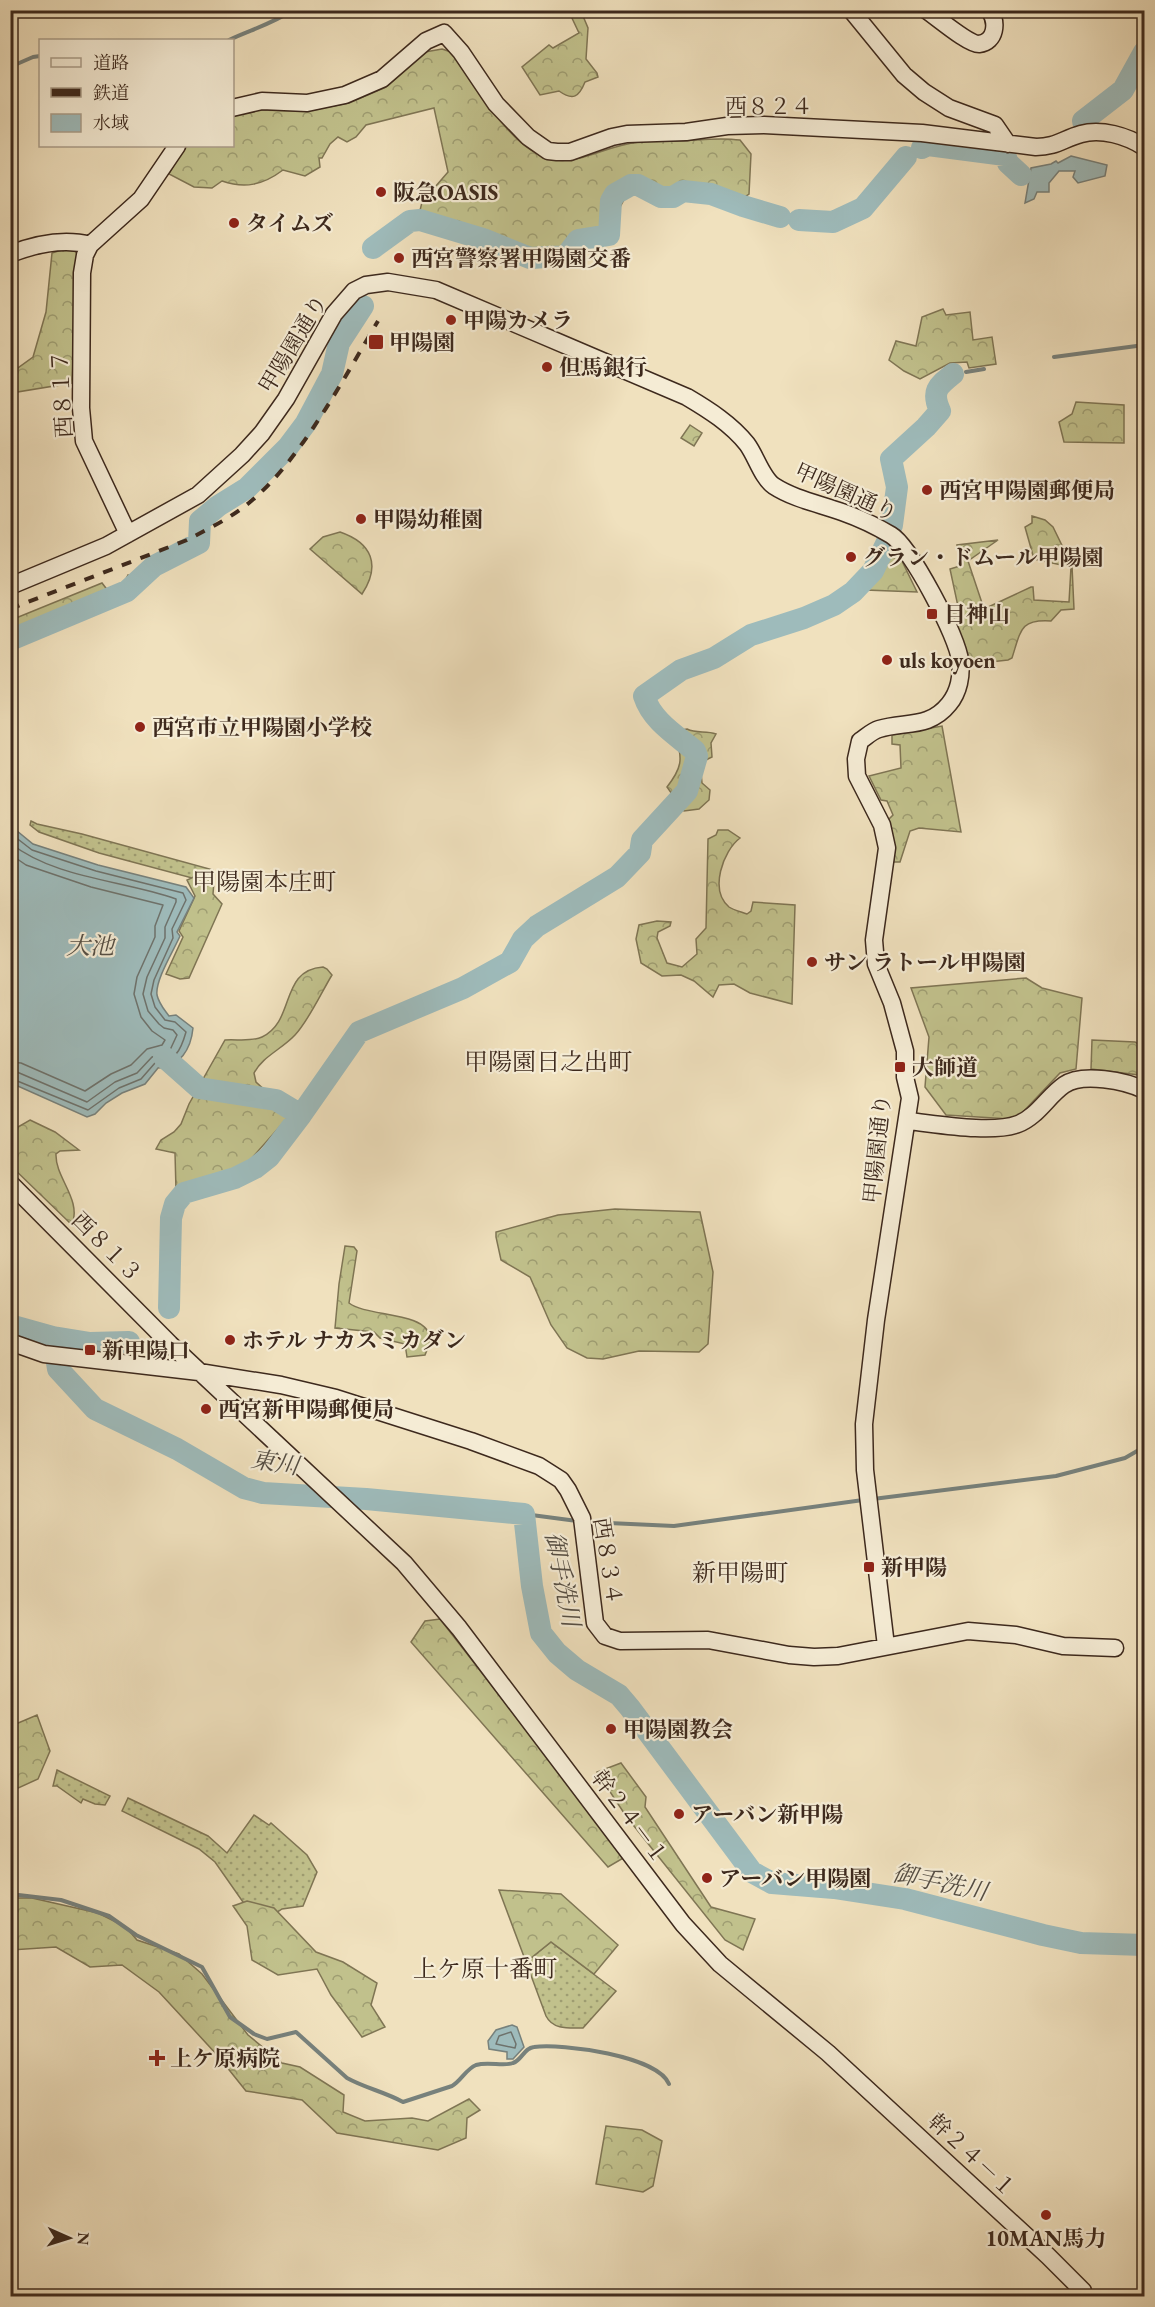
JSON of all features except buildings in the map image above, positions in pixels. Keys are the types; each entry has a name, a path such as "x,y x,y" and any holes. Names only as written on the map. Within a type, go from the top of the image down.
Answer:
{"street":[{"path":"850,10 904,75 924,92 950,108 995,125 1008,144"},
{"path":"926,10 966,41 980,44 989,40 995,31 994,17 989,10"},
{"name":"西８２４","path":"234,108 262,101 307,104 353,92 382,79 426,41 444,33 461,52 496,104 528,137 548,151 570,152 627,134 687,132 727,126 764,125 922,133 1051,147 1073,136 1091,132 1106,132 1144,147"},
{"path":"10,254 44,244 76,241 90,245 141,199 176,147"},
{"name":"西８１７","path":"90,245 85,255 82,273 81,408 84,441 128,534"},
{"name":"甲陽園通り","path":"10,586 106,546 198,495 242,455 281,407 334,314 354,291 366,285 388,282 436,290 687,397 716,414 747,444 772,485 798,497 843,512 894,536 907,550 939,607 960,659 960,683 949,704 933,717 919,724 877,729 860,741 856,759 857,776 882,825 887,848 874,940 876,964 892,1003 905,1051 905,1077 910,1098 876,1320 864,1424 865,1470 886,1646"},
{"path":"908,1121 993,1128 1009,1127 1020,1124 1029,1117 1064,1084 1083,1079 1119,1081 1144,1090"},
{"name":"西８１３","path":"10,1183 170,1344"},
{"name":"西８３４","path":"10,1342 24,1348 55,1355 199,1372 281,1385 336,1398 471,1441 539,1466 561,1480 583,1524 595,1623 605,1636 620,1641 708,1640 789,1655 814,1657 838,1656 886,1646"},
{"name":"幹２４－１","path":"170,1344 404,1563 459,1628 683,1924 720,1964 854,2076 1048,2256 1080,2294"},
{"path":"886,1646 904,1645 968,1632 1016,1635 1063,1646 1115,1648"}],"green space":[{"path":"575,12 583,16 588,28 586,59 598,77 585,82 578,94 572,97 559,91 540,95 522,67 549,45 553,48 579,33 570,14"},
{"path":"442,49 451,52 489,107 515,137 532,151 547,158 576,159 621,145 644,141 740,140 751,154 749,194 737,202 657,190 626,196 618,211 615,236 584,244 572,255 558,262 535,263 444,230 417,223 422,202 448,172 434,108 366,125 356,137 347,142 338,137 330,144 322,158 319,158 320,167 305,176 283,170 254,184 238,185 222,181 212,188 194,187 169,174 182,150 186,147 234,147 234,116 250,110 307,111 349,103 386,87 425,52"},
{"path":"65,249 74,250 78,255 72,383 11,393 11,373 33,357 46,312 52,253"},
{"path":"943,309 946,315 970,312 973,340 992,337 996,364 969,368 967,362 950,363 920,379 889,360 896,341 916,346 922,317"},
{"path":"1076,402 1124,405 1124,443 1064,442 1059,422 1072,414"},
{"path":"690,425 702,433 694,446 681,438"},
{"path":"1032,516 1045,520 1053,527 1072,566 1074,609 1061,610 1051,621 1027,624 1020,633 1012,658 972,664 951,615 959,611 950,569 960,566 957,545 998,540 968,561 984,609 1031,587 1033,587 1034,600 1069,602 1071,567 1034,559 1025,527 1032,523"},
{"path":"340,532 360,542 370,556 371,574 362,594 310,549 323,537"},
{"path":"888,551 900,557 917,592 866,590 878,573"},
{"path":"128,575 134,578 137,591 133,596 11,645 11,620 102,583 109,592 122,587"},
{"path":"942,726 961,832 919,828 910,831 900,862 894,862 889,819 893,815 887,801 881,800 869,776 901,768 900,745 892,744 892,735"},
{"path":"682,730 716,734 711,743 712,757 701,767 702,783 710,790 709,800 699,809 684,811 667,787 680,764 680,752 675,737"},
{"path":"31,821 213,870 210,880 198,875 192,878 99,853 39,832 30,825"},
{"path":"718,830 728,830 740,838 728,852 719,881 723,900 729,907 747,914 751,911 753,902 795,905 792,1004 750,993 734,984 719,985 713,997 694,981 681,975 662,976 641,963 636,939 639,925 657,921 671,922 670,926 658,932 657,938 667,963 682,967 697,954 696,939 706,928 708,839 716,835"},
{"path":"198,875 214,882 213,894 222,904 189,978 180,979 166,974 183,937 179,931 195,896 187,880"},
{"path":"323,967 332,975 305,1022 290,1040 262,1062 254,1073 256,1082 291,1114 251,1159 237,1170 176,1190 175,1153 156,1149 161,1140 174,1132 181,1124 189,1104 225,1040 258,1039 273,1030 280,1020 293,986 300,977 309,970"},
{"path":"1026,978 1042,988 1082,998 1076,1069 1060,1073 1021,1114 1010,1119 946,1115 925,1087 929,1037 911,988"},
{"path":"1092,1040 1135,1042 1144,1047 1144,1078 1139,1075 1091,1069"},
{"path":"30,1120 55,1132 79,1150 60,1151 56,1154 59,1172 74,1206 72,1225 11,1166 11,1131"},
{"path":"615,1209 700,1212 713,1272 708,1344 699,1352 639,1351 603,1359 587,1358 567,1348 551,1325 530,1277 501,1260 496,1232 558,1215"},
{"path":"345,1246 354,1247 357,1251 349,1303 368,1311 418,1323 426,1329 430,1337 425,1355 407,1357 405,1344 380,1338 374,1332 335,1328"},
{"path":"440,1619 625,1857 608,1867 411,1642 425,1621"},
{"path":"37,1715 50,1751 38,1779 14,1790 11,1769 11,1726"},
{"path":"621,1763 646,1797 645,1807 711,1907 755,1919 743,1950 725,1940 626,1816 597,1772"},
{"path":"57,1770 110,1796 105,1805 83,1799 81,1803 57,1786 53,1786"},
{"path":"128,1798 208,1836 227,1853 254,1815 269,1825 271,1823 307,1855 317,1872 303,1906 282,1909 263,1922 243,1915 243,1902 215,1862 199,1849 122,1811"},
{"path":"499,1890 561,1894 618,1945 594,1974 551,1942 526,1962"},
{"path":"11,1898 32,1898 98,1913 126,1927 137,1940 179,1954 202,1974 248,2035 282,2063 300,2067 344,2095 343,2112 365,2121 412,2118 428,2121 469,2099 480,2110 467,2118 466,2138 438,2150 337,2133 302,2100 246,2091 218,2056 159,1992 122,1965 90,1967 56,1947 11,1950"},
{"path":"247,1901 274,1908 316,1952 343,1962 377,1983 371,2005 385,2027 362,2037 331,1995 317,1969 278,1975 252,1960 247,1926 233,1906"},
{"path":"551,1942 616,1991 583,2028 557,2026 546,2016 526,1962"},
{"path":"606,2126 642,2130 662,2141 653,2186 643,2192 596,2184"}],"water":[{"path":"1071,156 1107,165 1105,176 1078,183 1073,177 1075,171 1059,171 1049,183 1049,192 1037,192 1034,199 1025,203 1031,168 1056,161 1058,163"},
{"name":"大池","path":"11,826 33,844 98,865 186,887 194,898 177,932 180,936 157,989 159,1001 169,1016 176,1015 193,1028 187,1050 172,1064 158,1068 145,1084 122,1093 106,1103 95,1114 87,1117 11,1083"},
{"path":"512,2025 517,2027 524,2047 513,2059 507,2059 507,2052 489,2049 488,2041 496,2030"}],"waterway":[{"path":"231,39 293,10"},
{"path":"1083,121 1123,90 1144,52"},
{"path":"10,67 39,56"},
{"path":"922,148 928,145 1005,155 1008,163 1021,175"},
{"path":"799,220 833,222 863,208 906,157"},
{"path":"373,248 410,221 420,220 483,239 530,258 566,256 578,240 609,235 611,201 615,194 631,185 638,185 661,197 673,197 683,191 711,194 780,217"},
{"path":"10,640 127,591 154,566 199,543 200,521 218,506 247,488 288,447 306,423 332,374 339,343 363,306"},
{"path":"1054,357 1144,345"},
{"path":"966,372 984,369"},
{"path":"892,525 897,487 891,459 940,411 936,398 937,390 953,374"},
{"path":"301,1115 359,1032 463,988 510,962 523,939 537,926 617,877 640,853 642,840 687,791 697,756 695,751 659,720 644,696 681,670 714,658 751,635 804,618 834,605 853,592 873,571 887,542"},
{"path":"164,1057 199,1088 276,1100 301,1115 269,1157 255,1168 235,1178 184,1193 175,1204 171,1218 169,1308"},
{"path":"10,1325 53,1337 90,1343 129,1342"},
{"name":"御手洗川","path":"53,1337 58,1369 95,1409 177,1449 244,1488 263,1493 366,1499 524,1514 532,1586 541,1633 557,1653 577,1670 619,1695 752,1872 772,1883 834,1888 905,1899 1081,1943 1144,1945"},
{"name":"御手洗川","path":"873,1499 1056,1476 1125,1458 1144,1447"},
{"name":"御手洗川","path":"587,1522 674,1526 863,1500"},
{"name":"御手洗川","path":"524,1514 577,1521"},
{"path":"10,1894 61,1900 109,1916 136,1935 202,1967 230,2017 254,2034 267,2039 296,2032 347,2078 403,2102 452,2086 476,2065 513,2063 531,2048 547,2046 586,2050 629,2059 661,2074 669,2084"}],"railway":[{"path":"10,609 187,540 243,508 268,485 304,442 378,321"}],"place":[{"name":"阪急OASIS","path":"381,192"},
{"name":"タイムズ","path":"234,223"},
{"name":"西宮警察署甲陽園交番","path":"399,258"},
{"name":"甲陽カメラ","path":"451,320"},
{"name":"甲陽園","path":"376,342"},
{"name":"但馬銀行","path":"547,367"},
{"name":"西宮甲陽園郵便局","path":"927,490"},
{"name":"甲陽幼稚園","path":"361,519"},
{"name":"グラン・ドムール甲陽園","path":"851,557"},
{"name":"目神山","path":"932,614"},
{"name":"uls koyoen","path":"887,660"},
{"name":"西宮市立甲陽園小学校","path":"140,727"},
{"name":"サン ラトール甲陽園","path":"812,962"},
{"name":"大師道","path":"900,1067"},
{"name":"ホテル ナカスミカダン","path":"230,1340"},
{"name":"新甲陽口","path":"90,1350"},
{"name":"西宮新甲陽郵便局","path":"206,1409"},
{"name":"新甲陽","path":"869,1567"},
{"name":"甲陽園教会","path":"611,1729"},
{"name":"アーバン新甲陽","path":"679,1814"},
{"name":"アーバン甲陽園","path":"707,1878"},
{"name":"上ケ原病院","path":"157,2058"},
{"name":"10MAN馬力","path":"1046,2215"}],"district":[{"name":"甲陽園本庄町","path":"264,881"},
{"name":"甲陽園日之出町","path":"548,1061"},
{"name":"新甲陽町","path":"740,1572"},
{"name":"上ケ原十番町","path":"485,1968"}],"water label":[{"name":"東川","path":"275,1462"}]}
